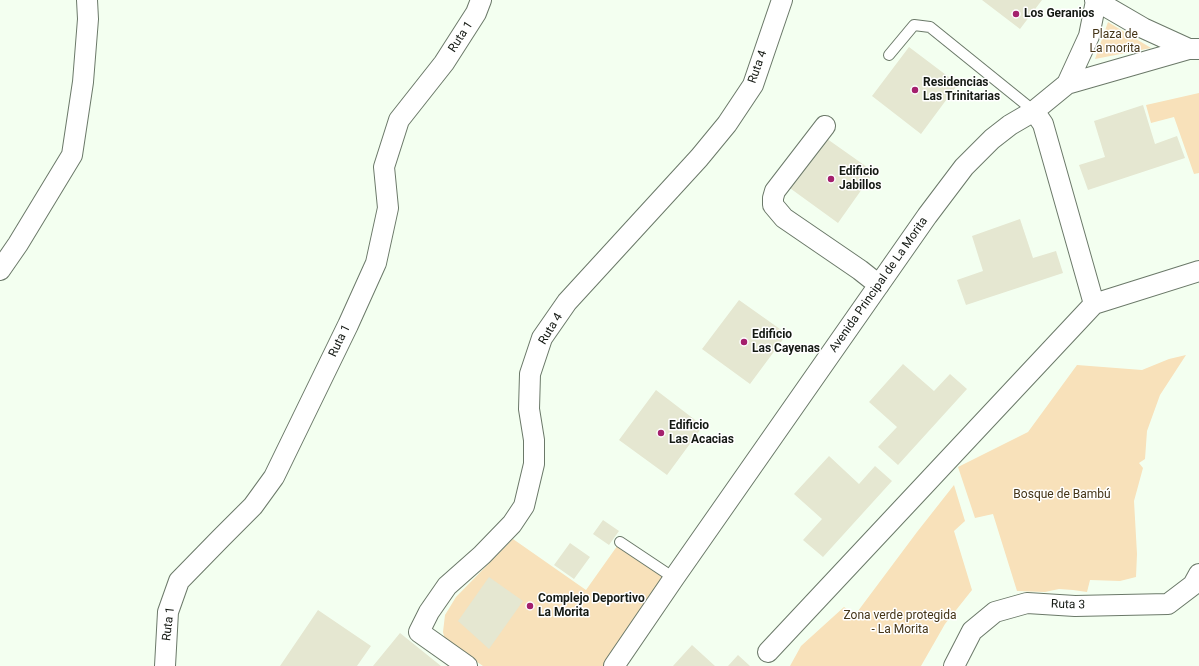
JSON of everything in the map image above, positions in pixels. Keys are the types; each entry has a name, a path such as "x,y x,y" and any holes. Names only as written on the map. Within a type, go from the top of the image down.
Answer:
{"street":[{"path":"0,270 18,244 72,155 83,82 88,19 87,0"},
{"name":"Ruta 1","path":"165,666 168,612 179,581 253,506 274,477 348,325 376,263 388,208 384,167 399,120 444,63 476,13 481,0"},
{"name":"Ruta 4","path":"467,666 419,632 429,612 447,586 482,555 512,524 524,506 534,464 534,440 529,409 530,374 542,338 567,302 699,158 727,124 753,86 782,0"},
{"path":"1067,84 1089,36 1096,1 1143,28 1194,49"},
{"name":"Avenida Principal de La Morita","path":"614,666 927,216 964,167 992,139 1010,125 1034,112 1067,84 1194,49"},
{"path":"1034,112 1043,124 1094,304"},
{"path":"825,126 776,191 773,198 773,205 784,218 860,270 879,285"},
{"path":"768,652 1094,304 1199,271"},
{"name":"Ruta 3","path":"954,666 972,631 995,612 1027,603 1075,606 1168,604 1193,585 1199,574"}],"lane":[{"path":"889,55 914,25 930,28 1034,112"},
{"path":"620,542 674,578"}],"green space":[{"name":"Plaza de La morita","path":"1108,22 1151,48 1095,59"},
{"path":"1199,93 1199,173 1194,174 1174,117 1151,123 1146,105"},
{"name":"Bosque de Bambú","path":"1186,355 1160,395 1147,431 1145,459 1139,463 1143,468 1134,501 1137,554 1136,577 1120,581 1090,580 1087,592 1059,589 1045,592 1017,591 993,514 975,518 958,467 1028,432 1077,365 1142,370 1169,359"},
{"name":"Zona verde protegida - La Morita","path":"954,485 965,521 954,531 972,590 945,624 921,666 790,666 801,646 844,607 855,615"},
{"name":"Complejo Deportivo La Morita","path":"513,539 586,590 620,542 674,578 614,666 483,666 445,640 443,632 445,615 456,597"}],"building":[{"name":"Los Geranios","path":"982,0 1042,0 1020,29"},
{"name":"Residencias Las Trinitarias","path":"909,47 958,84 921,134 872,96"},
{"path":"1143,105 1155,144 1177,136 1185,158 1088,190 1079,165 1105,157 1094,121"},
{"name":"Edificio Jabillos","path":"823,136 874,172 838,223 787,186"},
{"path":"1020,219 1033,258 1056,251 1063,273 966,305 957,280 983,271 972,236"},
{"name":"Edificio Las Cayenas","path":"739,300 787,334 750,384 702,349"},
{"path":"903,364 934,391 950,374 967,389 898,465 878,447 897,427 869,402"},
{"name":"Edificio Las Acacias","path":"656,390 703,426 667,475 619,440"},
{"path":"829,456 859,484 875,466 892,481 823,557 803,540 822,519 794,494"},
{"path":"603,520 619,531 609,545 593,534"},
{"path":"570,543 590,557 574,579 554,565"},
{"path":"489,577 523,601 489,649 458,621"},
{"path":"318,610 371,646 357,666 280,666"},
{"path":"400,633 441,666 373,666"},
{"path":"692,645 715,666 673,666"},
{"path":"738,655 750,666 728,666"}],"place":[{"name":"Los Geranios","path":"1016,14"},
{"name":"Residencias Las Trinitarias","path":"915,90"},
{"name":"Edificio Jabillos","path":"831,179"},
{"name":"Edificio Las Cayenas","path":"744,342"},
{"name":"Edificio Las Acacias","path":"661,433"},
{"name":"Complejo Deportivo La Morita","path":"530,606"}]}
